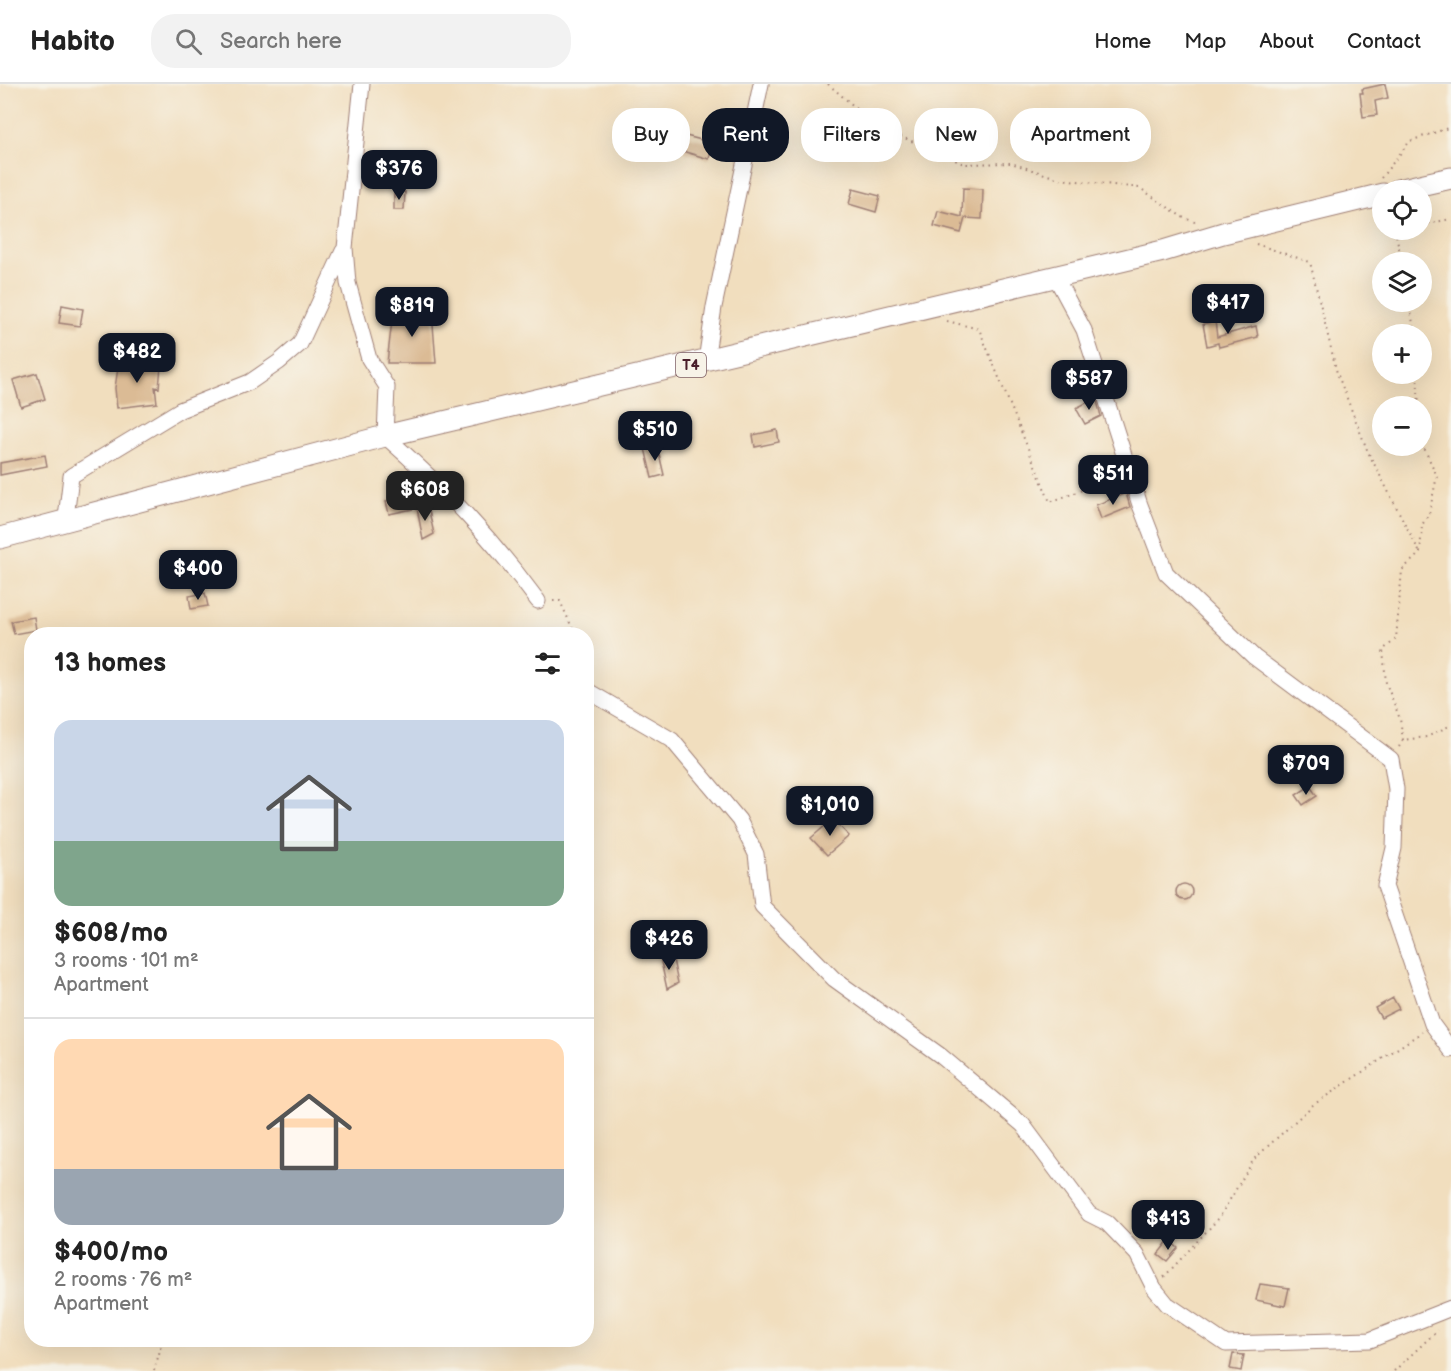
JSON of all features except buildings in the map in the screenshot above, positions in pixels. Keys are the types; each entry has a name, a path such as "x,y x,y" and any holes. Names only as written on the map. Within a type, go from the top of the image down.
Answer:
{"highway":[{"path":"1432,182 1451,178"},
{"name":"T4","path":"0,538 66,518 234,478 385,436 706,362 1372,197"}],"street":[{"path":"363,84 345,248 348,283 369,359 387,387 385,436 445,490 507,559 538,601"},
{"path":"706,362 714,307 761,84"},
{"path":"66,518 71,476 180,410 250,382 300,344 345,248"},
{"path":"1055,276 1084,330 1129,472 1166,573 1254,657 1391,759 1396,789 1394,836 1385,886 1432,1024 1451,1050"},
{"path":"594,694 672,740 739,820 756,854 762,906 834,979 941,1056 1023,1125 1089,1214 1107,1223 1137,1254 1154,1288 1167,1304 1226,1344 1370,1340 1451,1308"}],"path":[{"path":"1384,180 1410,141 1451,127"},
{"path":"1432,223 1451,219"},
{"path":"929,305 948,322 979,329 1050,502 1129,472"},
{"path":"1391,759 1403,740 1400,719 1386,683 1383,650 1396,639 1402,570 1420,553 1422,525 1429,514 1437,476 1428,456"},
{"path":"538,601 560,601 572,627"},
{"path":"1403,740 1427,737 1451,725"},
{"path":"1154,1288 1219,1218 1254,1159 1313,1106 1432,1024"},
{"path":"1394,1371 1443,1324"},
{"path":"154,1371 161,1347"}]}
